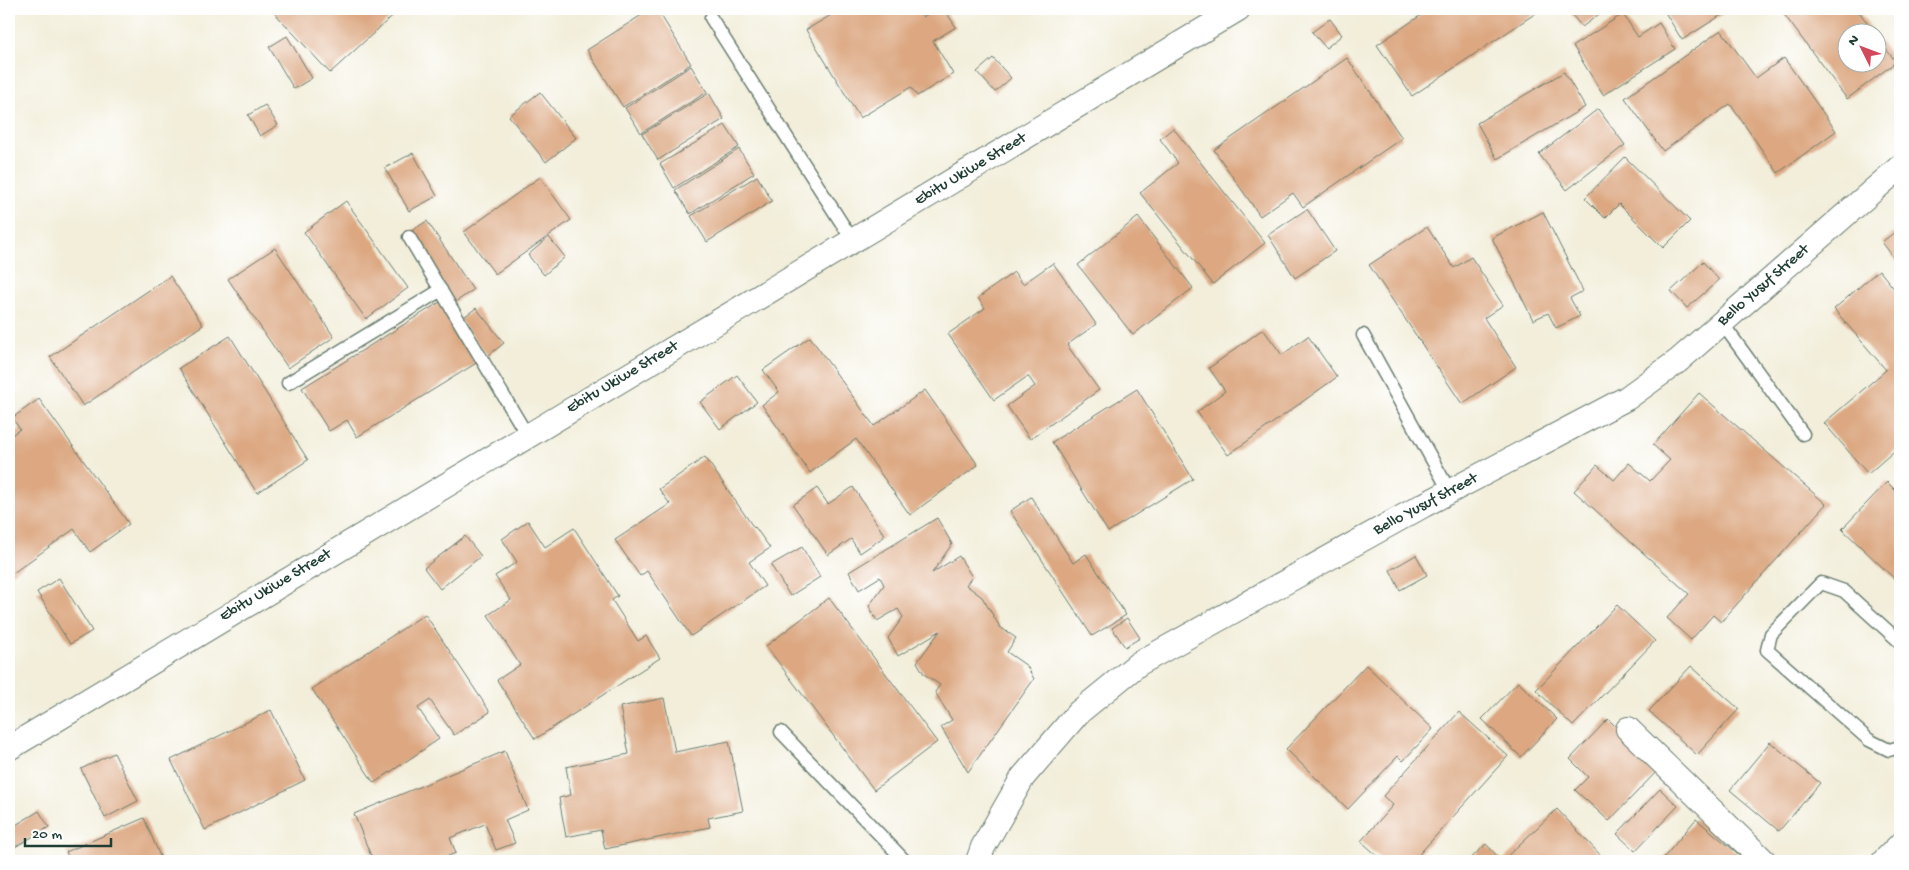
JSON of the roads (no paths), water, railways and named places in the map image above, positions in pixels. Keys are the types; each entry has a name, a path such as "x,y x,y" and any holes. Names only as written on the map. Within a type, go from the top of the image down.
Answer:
{"street":[{"name":"Ebitu Ukiwe Street","path":"9,748 1238,9"},
{"name":"Bello Yusuf Street","path":"978,861 983,847 1023,777 1078,713 1138,664 1450,492 1626,398 1678,361 1900,167"},
{"path":"1628,729 1764,861"},
{"path":"1884,861 1900,845"}],"lane":[{"path":"711,18 853,241"},
{"path":"409,237 527,435"},
{"path":"288,383 440,290"},
{"path":"1722,322 1803,434"},
{"path":"1363,334 1450,492"},
{"path":"1900,642 1844,591 1821,583 1771,634 1767,650 1869,740 1889,750 1900,747"},
{"path":"781,732 905,861"}]}
